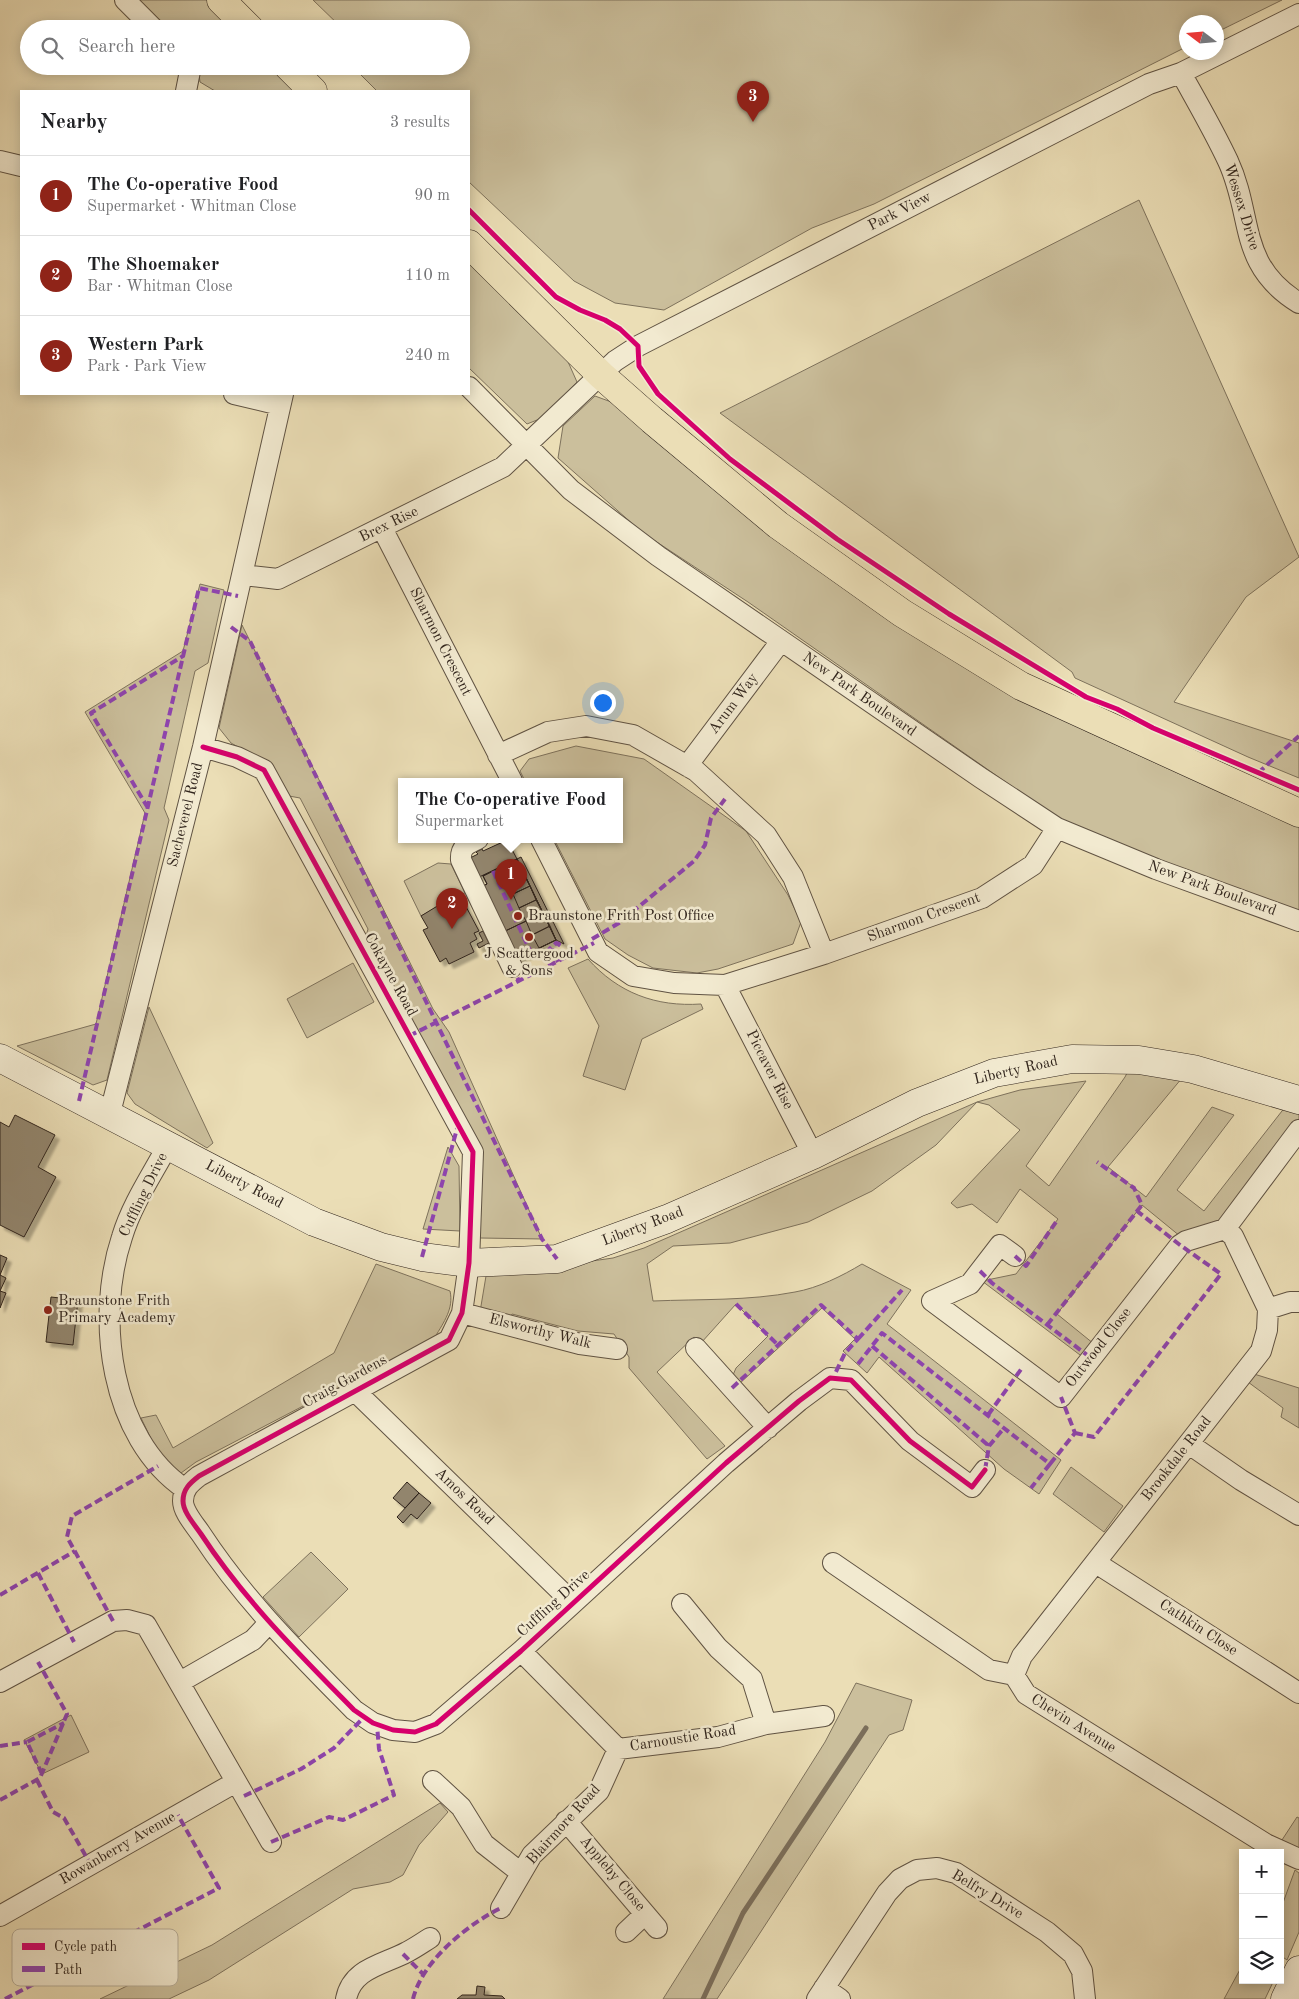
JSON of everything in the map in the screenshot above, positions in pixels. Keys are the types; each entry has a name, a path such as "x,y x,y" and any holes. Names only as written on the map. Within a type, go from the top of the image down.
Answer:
{"highway":[{"path":"221,0 241,20"},
{"path":"297,75 312,90"},
{"path":"470,245 601,375 778,525 902,613 1022,686 1299,813"}],"street":[{"path":"125,0 145,20"},
{"name":"Park View","path":"526,446 601,375 638,346 1149,84 1181,73 1299,14"},
{"name":"Wessex Drive","path":"1181,73 1228,162 1242,202 1248,237 1261,270 1286,296 1299,303"},
{"path":"186,90 189,75"},
{"path":"0,161 20,166"},
{"name":"New Park Boulevard","path":"470,388 571,490 658,556 1057,828 1156,869 1299,921"},
{"path":"244,395 282,399"},
{"name":"Sacheverel Road","path":"109,1117 203,747 282,399"},
{"name":"Brex Rise","path":"243,575 278,578 503,467 526,446"},
{"name":"Sharmon Crescent","path":"382,528 510,778"},
{"name":"Arum Way","path":"687,766 781,641"},
{"path":"498,755 548,732 586,726 632,735 687,766 766,835 793,877 824,954"},
{"name":"Cokayne Road","path":"203,747 237,757 264,770 473,1152 469,1263"},
{"name":"Sharmon Crescent","path":"543,843 598,952 633,976 674,983 725,985 824,954 982,898 1033,865 1057,828"},
{"path":"469,843 465,845 461,852 461,860 512,968"},
{"name":"Piccaver Rise","path":"725,985 813,1155"},
{"name":"Liberty Road","path":"0,1058 109,1117 168,1145 314,1222 347,1236 422,1257 469,1263 557,1259 668,1219 813,1155 917,1103 994,1073 1072,1059 1139,1060 1193,1069 1299,1100"},
{"path":"1299,1130 1225,1229 1232,1236 1268,1309 1290,1302 1299,1302"},
{"name":"Cuffling Drive","path":"168,1145 131,1212 122,1235 112,1283 110,1334 113,1363 120,1391 140,1438 158,1466 185,1489 183,1502 186,1512 215,1556 249,1601 354,1710 373,1723 393,1730 415,1732 436,1724 521,1651 726,1463 830,1378 851,1380 910,1441 972,1487 985,1470"},
{"name":"Outwood Close","path":"1015,1256 1000,1245 970,1284 932,1301 1061,1397 1180,1245 1186,1241 1225,1229"},
{"name":"Craig Gardens","path":"185,1489 199,1476 449,1340 462,1313 469,1263"},
{"name":"Brookdale Road","path":"1014,1675 1022,1656 1261,1351 1267,1330 1268,1309"},
{"name":"Elsworthy Walk","path":"462,1313 580,1344 617,1349"},
{"path":"696,1348 768,1428"},
{"name":"Amos Road","path":"355,1392 574,1603"},
{"path":"1189,1444 1241,1480 1299,1515"},
{"path":"833,1563 989,1670 1014,1675"},
{"name":"Cathkin Close","path":"1096,1563 1299,1693"},
{"path":"682,1604 718,1648 752,1679 766,1724"},
{"path":"0,1682 113,1621 127,1620 146,1625 271,1842"},
{"path":"180,1682 253,1640 269,1623"},
{"name":"Carnoustie Road","path":"521,1651 618,1749 718,1737 766,1724 824,1716"},
{"name":"Chevin Avenue","path":"1014,1675 1026,1694 1266,1844 1299,1859"},
{"name":"Blairmore Road","path":"501,1908 532,1855 599,1791 618,1749"},
{"name":"Blairmore Road","path":"433,1780 461,1807 484,1844 521,1874"},
{"name":"Rowanberry Avenue","path":"0,1916 236,1782"},
{"name":"Appleby Close","path":"566,1821 651,1921 626,1932"},
{"name":"Belfry Drive","path":"827,1995 888,1893 900,1879 917,1870 937,1868 956,1873 1047,1932 1073,1954 1082,1971 1085,1999"},
{"path":"346,1999 353,1981 363,1972 408,1952 430,1938"}],"shaded area":[{"path":"137,0 208,0 228,20 157,20"},
{"path":"313,0 1282,0 1224,29 1224,15 1179,15 1179,51 874,204 812,228 664,310 615,303 574,281 470,183 470,90 376,90 361,75 470,75 470,20 334,20"},
{"path":"199,75 284,75 300,90 213,90 200,82"},
{"path":"1139,200 1299,557 1246,597 1174,702 1299,743 1299,778 1248,757 1075,678 1072,672 720,413"},
{"path":"470,247 565,355 577,382 542,418 527,424 470,369"},
{"path":"595,396 614,403 920,633 1086,731 1223,794 1299,826 1299,914 1239,893 1060,820 748,602 643,533 558,458 563,426"},
{"path":"200,584 224,590 208,663 195,671 164,808 169,820 107,1080 93,1085 17,1046 96,1024 145,813 85,712 183,651"},
{"path":"242,625 433,1009 449,1032 542,1239 480,1238 482,1156 366,936 368,929 300,798 289,796 258,758 231,743 219,728"},
{"path":"576,746 644,759 746,831 788,895 801,922 793,944 718,969 697,973 653,968 628,955 605,939 556,843 623,843 623,778 524,778 520,771 529,759"},
{"path":"438,863 451,864 465,893 458,896 456,894 440,902 441,905 421,916 404,881"},
{"path":"588,959 612,981 625,989 653,1000 669,1003 701,1004 703,1009 642,1039 625,1090 583,1076 599,1026 568,968"},
{"path":"353,963 374,1002 307,1038 287,999"},
{"path":"149,1007 213,1143 207,1148 135,1104 127,1093"},
{"path":"1128,1071 1182,1078 1108,1167 1146,1197 1212,1107 1234,1115 1177,1190 1204,1211 1289,1102 1299,1103 1299,1130 1225,1229 1186,1241 1142,1205 1057,1314 1099,1348 1088,1361 982,1281 1016,1274 1058,1219 1020,1189 997,1223 972,1204 957,1208 951,1203 1020,1130 989,1105 977,1102 1020,1090 1086,1081 1026,1166 1049,1186"},
{"path":"977,1102 936,1145 872,1191 808,1222 730,1243 673,1246 647,1264 653,1301 742,1298 795,1292 830,1281 862,1264 911,1290 887,1324 1061,1460 1039,1494 1004,1469 879,1357 867,1373 843,1351 855,1339 822,1308 739,1384 733,1375 736,1368 768,1336 736,1304 701,1343 694,1337 657,1372 725,1446 707,1459 629,1368 629,1357 614,1334 578,1331 512,1314 508,1321 480,1312 486,1276 613,1258 644,1248"},
{"path":"448,1147 459,1166 460,1231 423,1229"},
{"path":"376,1264 450,1291 451,1303 445,1320 435,1337 196,1462 181,1473 161,1459 141,1418 156,1415 173,1448 334,1353"},
{"path":"1254,1374 1299,1388 1299,1428 1281,1417 1283,1408 1248,1382"},
{"path":"1071,1467 1123,1506 1104,1532 1053,1494"},
{"path":"311,1552 348,1589 299,1637 263,1597"},
{"path":"856,1683 912,1700 903,1730 889,1735 717,1999 663,1999 825,1742"},
{"path":"71,1715 89,1752 42,1774 24,1740"},
{"path":"440,1803 448,1812 419,1845 403,1875 390,1882 353,1889 209,1980 169,1999 100,1999 127,1986 178,1986 178,1961 212,1945"},
{"path":"1297,1817 1299,1818 1299,1854 1280,1843"},
{"path":"1295,1870 1299,1873 1299,1932 1287,1960 1284,1958 1284,1900"},
{"path":"1239,1971 1239,1984 1272,1984 1265,1999 1224,1999"}],"building":[{"path":"500,843 509,843 517,859 475,879 470,858 478,854 476,852 482,849 483,851"},
{"path":"521,857 564,944 556,940 517,859"},
{"path":"517,859 556,940 517,959 479,888 487,884 483,876"},
{"path":"517,859 523,873 506,881 500,868"},
{"path":"517,859 543,913 501,933 479,888 487,884 483,876"},
{"path":"523,873 530,886 513,894 506,881"},
{"path":"530,886 536,900 519,908 513,894"},
{"path":"457,894 461,902 463,901 479,931 474,933 477,939 470,943 474,952 449,964 446,958 440,962 423,930 428,928 421,916"},
{"path":"536,900 543,913 526,921 519,908"},
{"path":"543,913 550,926 532,935 526,921"},
{"name":"J Scattergood & Sons","path":"543,913 556,940 517,959 501,933"},
{"path":"550,926 556,940 539,948 532,935"},
{"path":"483,931 489,943 479,948 477,944 483,941 479,933"},
{"path":"15,1115 55,1135 38,1167 56,1177 24,1237 0,1225 0,1122 9,1127"},
{"path":"0,1255 7,1258 0,1275"},
{"path":"0,1275 6,1278 0,1291"},
{"path":"0,1291 6,1293 0,1308"},
{"path":"51,1297 78,1300 73,1345 46,1342"},
{"path":"407,1482 419,1493 405,1508 393,1498"},
{"path":"419,1493 431,1503 417,1519 411,1514 403,1523 397,1517"},
{"path":"477,1986 485,1987 484,1995 502,1996 505,1999 457,1999 462,1995 476,1995"}],"waterway":[{"path":"703,1999 743,1913 866,1728"}],"marked path":[{"path":"79,1101 199,588 238,596"},
{"path":"231,627 250,641 542,1239 557,1259"},
{"path":"148,808 91,713 183,656"},
{"path":"1258,773 1299,736"},
{"path":"592,939 619,923 694,861 705,845 711,818 725,799"},
{"path":"493,871 532,955 541,957 556,943 559,944 553,952 558,962"},
{"path":"409,1036 594,943"},
{"path":"512,967 519,981"},
{"path":"422,1257 458,1125"},
{"path":"1047,1325 1142,1205 1134,1188 1097,1162"},
{"path":"1075,1433 1094,1437 1221,1274 1137,1211"},
{"path":"1015,1256 1026,1266 1058,1219"},
{"path":"980,1271 992,1283 1091,1358"},
{"path":"858,1339 902,1290"},
{"path":"736,1304 778,1345"},
{"path":"732,1388 821,1305 858,1339 845,1353 833,1378"},
{"path":"858,1364 882,1333 1050,1464 1031,1488"},
{"path":"872,1346 989,1446"},
{"path":"988,1415 1022,1368"},
{"path":"1050,1464 1075,1433 1061,1397"},
{"path":"985,1470 989,1446 1004,1428"},
{"path":"113,1621 67,1537 72,1516 158,1466"},
{"path":"0,1595 75,1551"},
{"path":"38,1573 74,1642"},
{"path":"0,1800 40,1778 67,1714 38,1662"},
{"path":"244,1796 301,1769 334,1748 364,1717"},
{"path":"42,1774 27,1742 64,1723"},
{"path":"271,1842 329,1817 343,1820 394,1795 379,1749 377,1725"},
{"path":"0,1746 27,1742"},
{"path":"37,1780 53,1812 64,1818 91,1865"},
{"path":"140,1929 219,1888 178,1815"},
{"path":"413,1999 426,1971 448,1945 475,1924 501,1908"},
{"path":"403,1954 423,1974"},
{"path":"5,1999 30,1986"}],"cycle path":[{"path":"470,211 556,297 620,329 638,346 639,366 658,394 730,459 837,539 949,614 1086,697 1117,709 1153,728 1299,790"},
{"path":"203,747 237,757 264,770 473,1152 469,1263 462,1313 449,1340 199,1476 188,1487 183,1497 185,1510 236,1582 273,1626 354,1710 373,1723 393,1730 415,1732 436,1724 521,1651 726,1463 799,1401 830,1378 851,1380 910,1441 972,1487 985,1470"}],"place":[{"name":"Western Park","path":"753,122"},
{"name":"The Co-operative Food","path":"511,900"},
{"name":"Braunstone Frith Post Office","path":"518,916"},
{"name":"The Shoemaker","path":"452,929"},
{"name":"J Scattergood & Sons","path":"529,937"},
{"name":"Braunstone Frith Primary Academy","path":"48,1310"}]}
